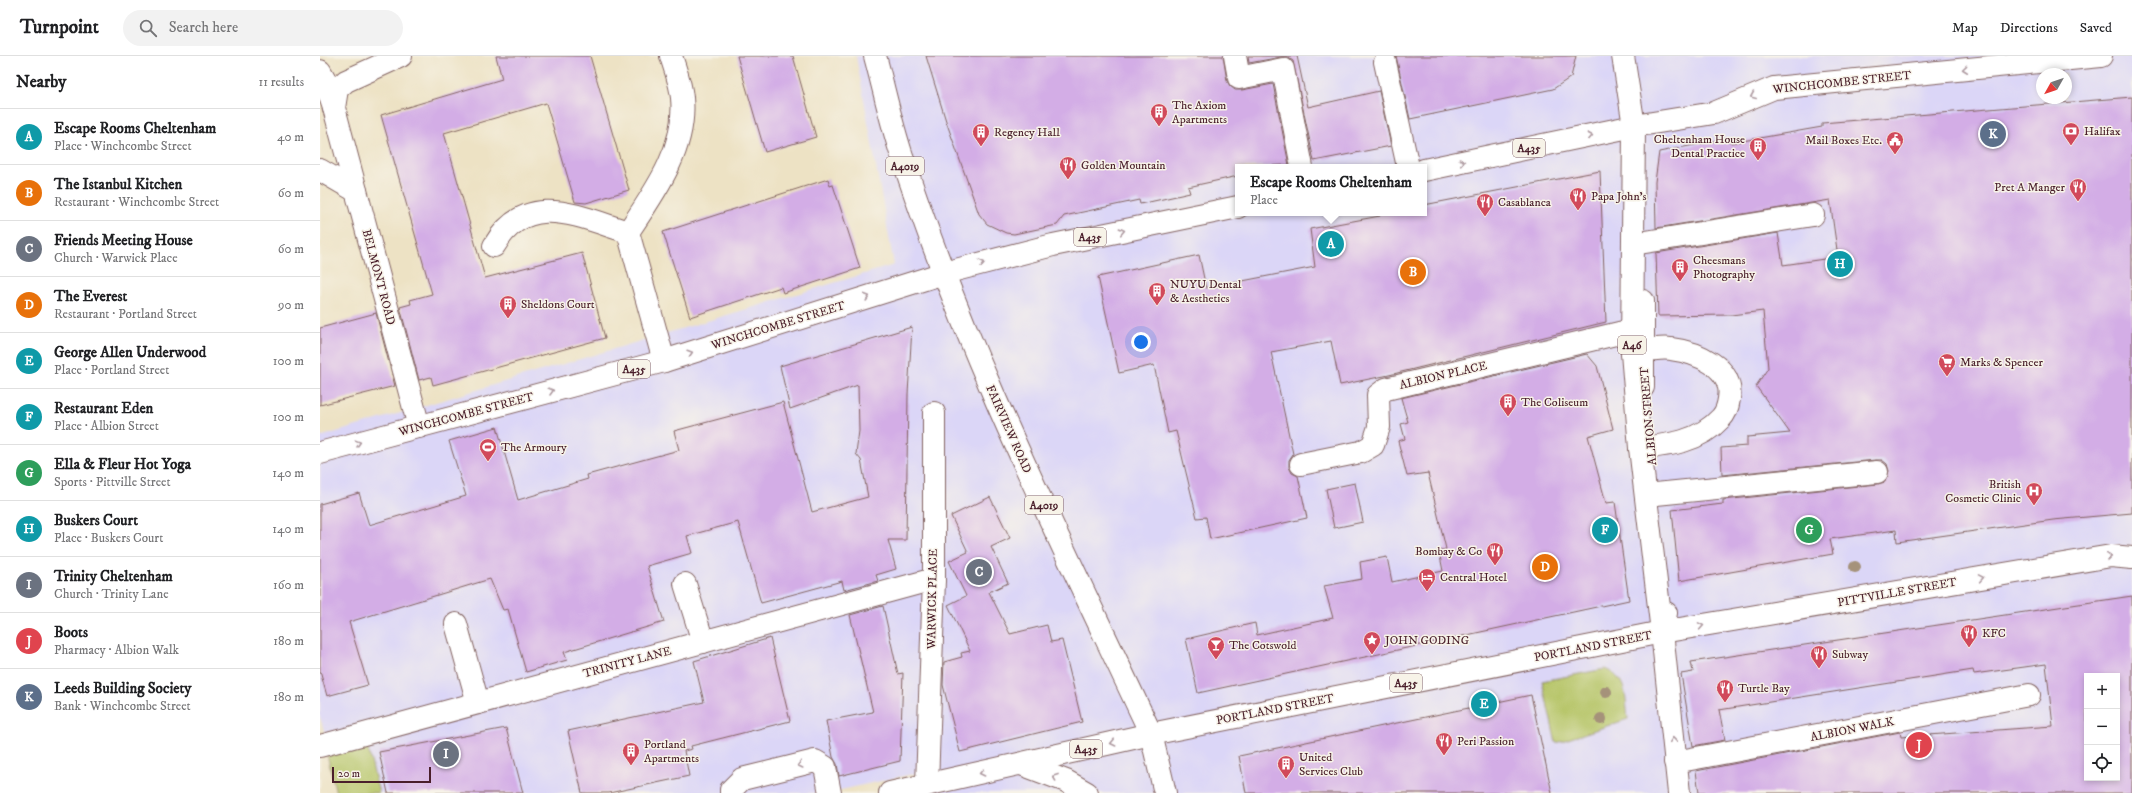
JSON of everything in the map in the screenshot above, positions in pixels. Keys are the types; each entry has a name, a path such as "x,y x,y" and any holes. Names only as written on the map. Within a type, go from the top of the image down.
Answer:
{"main road":[{"path":"336,118 337,89 346,81 402,56"},
{"path":"664,361 628,232 660,184 681,134 682,97 671,56"},
{"name":"FAIRVIEW ROAD","path":"875,56 901,155 944,273 996,402 1151,734 1165,793"},
{"path":"1235,56 1239,78 1283,69 1301,164"},
{"name":"ALBION STREET","path":"1623,56 1634,126"},
{"name":"ALBION STREET","path":"1632,56 1636,81 1634,126 1638,243 1638,352 1645,448 1651,495 1662,632 1679,793"},
{"name":"WINCHCOMBE STREET","path":"1427,169 1634,126 1714,113 1774,88 2101,56"},
{"path":"1385,62 1407,164"},
{"name":"BELMONT ROAD","path":"320,71 324,78 336,118 419,427"},
{"path":"320,170 356,191"},
{"name":"WINCHCOMBE STREET","path":"320,453 664,361 944,273 1053,245 1235,208"},
{"path":"494,246 501,233 511,223 536,211 553,210 628,232"},
{"path":"1638,243 1813,215"},
{"name":"ALBION STREET","path":"1638,243 1632,330 1638,352"},
{"name":"ALBION PLACE","path":"1301,464 1362,452 1373,445 1380,427 1378,395 1386,389 1632,330"},
{"path":"1638,352 1669,349 1687,352 1705,359 1715,365 1723,374 1730,389 1727,409 1721,418 1709,428 1675,445 1645,448"},
{"name":"WARWICK PLACE","path":"927,785 934,579 934,413"},
{"path":"1651,495 1877,472"},
{"name":"PITTVILLE STREET","path":"1662,632 2112,556 2132,558"},
{"name":"TRINITY LANE","path":"320,746 934,579"},
{"path":"685,584 703,642"},
{"path":"456,624 478,703"},
{"name":"PORTLAND STREET","path":"890,793 1151,734 1662,632"},
{"name":"ALBION WALK","path":"1675,762 2029,695"},
{"path":"731,793 731,790 742,779 815,761 825,767 830,793"},
{"path":"1021,764 1066,781 1087,793"}],"shaded area":[{"path":"856,56 2132,56 2132,793 921,793 917,773 827,793 343,793 320,717 320,437 894,265"}],"green space":[{"path":"1605,669 1612,673 1622,683 1628,719 1556,743 1542,681"},
{"path":"367,745 379,793 336,793 327,754"}],"building":[{"path":"496,56 590,56 629,190 586,203 575,202 546,103 444,133 485,278 582,253 605,338 433,385 431,377 419,380 400,307 411,304 410,300 432,294 381,115 502,79"},
{"path":"737,56 793,56 816,137 765,152"},
{"path":"926,56 1223,56 1227,81 1235,90 1273,84 1289,164 1235,164 1235,177 1188,187 1190,193 1140,204 1139,200 1064,216 1057,225 1014,234 1006,233 987,224 979,214 946,121"},
{"path":"1248,56 1297,56 1308,107 1379,91 1391,146 1314,161 1293,61 1287,57 1281,57 1249,63"},
{"path":"1396,56 1576,56 1571,77 1553,89 1410,119"},
{"path":"2132,97 2132,513 2053,520 1897,542 1896,530 1830,539 1833,554 1679,581 1672,510 1723,504 1723,500 1878,484 1885,482 1889,471 1887,464 1882,460 1876,460 1722,475 1721,448 1747,446 1747,437 1790,433 1756,386 1768,368 1763,311 1731,315 1658,316 1656,253 1778,233 1783,265 1838,257 1830,200 1656,228 1655,182 1659,152 1730,138 1731,143 1822,127 1822,123 2049,104 2072,104 2072,102"},
{"path":"1600,171 1606,322 1389,375 1340,385 1331,341 1271,352 1293,454 1289,460 1289,467 1292,473 1298,476 1307,518 1210,539 1206,517 1197,518 1176,431 1168,433 1154,365 1119,373 1098,277 1199,255 1206,288 1315,267 1310,229 1380,216 1427,216 1427,204"},
{"path":"828,179 830,186 833,185 860,268 783,293 781,287 690,317 663,232"},
{"path":"376,313 395,386 320,405 320,328"},
{"path":"912,327 908,394 906,540 888,540 896,569 876,575 878,581 844,590 842,581 761,603 738,522 687,536 692,553 647,566 664,622 564,652 567,660 526,672 508,609 503,610 490,579 349,622 368,685 327,696 320,671 320,504 359,493 369,525 466,496 449,441 497,427 518,500 588,479 587,475 679,450 674,431 783,402 812,512 868,497 861,460 856,454 859,431 858,385 790,409 780,366"},
{"path":"1587,354 1597,366 1613,429 1588,436 1606,503 1615,502 1629,600 1198,693 1186,639 1255,623 1257,635 1333,618 1324,586 1362,579 1360,562 1387,557 1392,582 1443,571 1439,551 1446,549 1428,473 1407,476 1398,441 1405,439 1401,424 1408,422 1401,398"},
{"path":"1355,483 1363,522 1334,528 1326,489"},
{"path":"990,497 1010,538 991,547 1008,583 989,592 1010,634 1047,625 1051,642 1062,640 1082,722 960,752 943,685 944,662 962,657 961,653 970,651 948,605 966,596 949,561 968,552 951,516"},
{"path":"2132,596 2132,793 1699,793 1696,771 1900,732 1901,737 2053,726 2046,664 1974,674 1973,670 1719,710 1725,740 1693,746 1681,674 1693,672 1691,662"},
{"path":"883,606 898,674 903,673 900,761 839,776 837,764 833,757 826,721 873,712 850,615"},
{"path":"770,638 790,721 691,746 692,749 684,751 689,776 609,793 582,793 568,731 704,702 694,661"},
{"path":"1531,695 1552,793 1246,793 1239,756"},
{"path":"506,728 523,793 388,793 379,752"}],"place":[{"name":"The Axiom Apartments","path":"1159,127"},
{"name":"Leeds Building Society","path":"1993,134"},
{"name":"Halifax","path":"2071,146"},
{"name":"Regency Hall","path":"981,147"},
{"name":"Mail Boxes Etc.","path":"1895,155"},
{"name":"Cheltenham House Dental Practice","path":"1758,161"},
{"name":"Golden Mountain","path":"1068,180"},
{"name":"Pret A Manger","path":"2078,202"},
{"name":"Papa John's","path":"1578,211"},
{"name":"Casablanca","path":"1485,217"},
{"name":"Escape Rooms Cheltenham","path":"1331,244"},
{"name":"Buskers Court","path":"1840,264"},
{"name":"The Istanbul Kitchen","path":"1413,272"},
{"name":"Cheesmans Photography","path":"1680,282"},
{"name":"NUYU Dental & Aesthetics","path":"1157,306"},
{"name":"Sheldons Court","path":"508,319"},
{"name":"Marks & Spencer","path":"1947,377"},
{"name":"The Coliseum","path":"1508,417"},
{"name":"The Armoury","path":"488,462"},
{"name":"British Cosmetic Clinic","path":"2034,506"},
{"name":"Restaurant Eden","path":"1605,530"},
{"name":"Ella & Fleur Hot Yoga","path":"1809,530"},
{"name":"Bombay & Co","path":"1495,566"},
{"name":"The Everest","path":"1545,567"},
{"name":"Friends Meeting House","path":"979,572"},
{"name":"Central Hotel","path":"1427,592"},
{"name":"KFC","path":"1969,648"},
{"name":"JOHN GODING","path":"1372,655"},
{"name":"The Cotswold","path":"1216,660"},
{"name":"Subway","path":"1819,669"},
{"name":"Turtle Bay","path":"1725,703"},
{"name":"George Allen Underwood","path":"1484,704"},
{"name":"Boots","path":"1919,745"},
{"name":"Trinity Cheltenham","path":"446,754"},
{"name":"Peri Passion","path":"1444,756"},
{"name":"Portland Apartments","path":"631,766"},
{"name":"United Services Club","path":"1286,779"}]}
